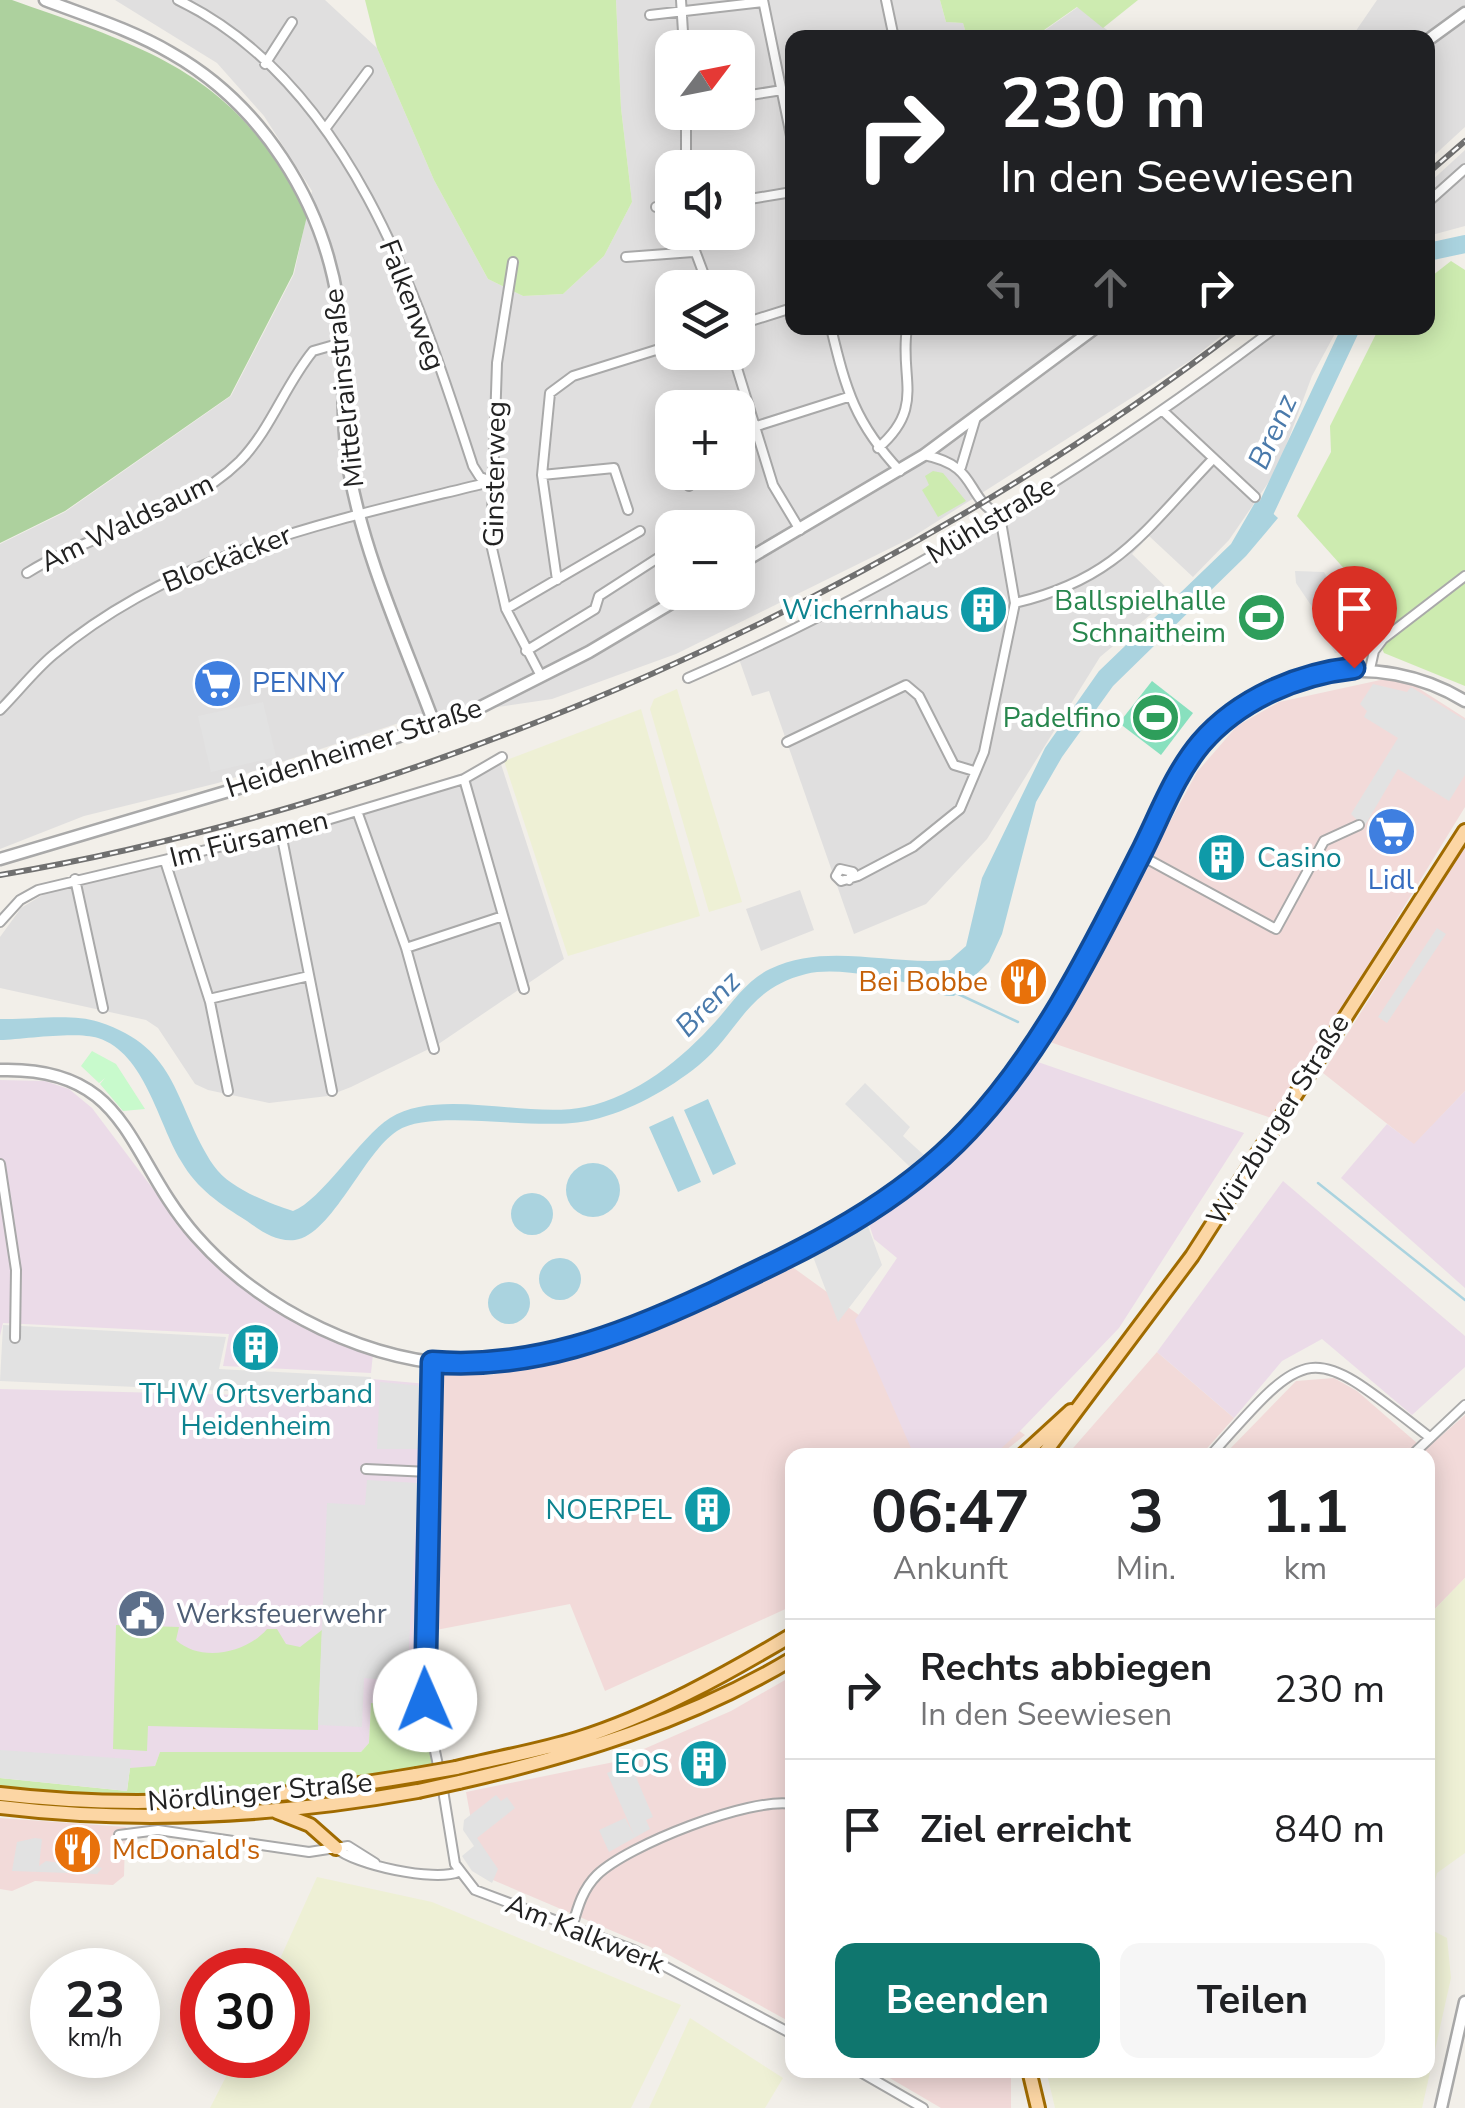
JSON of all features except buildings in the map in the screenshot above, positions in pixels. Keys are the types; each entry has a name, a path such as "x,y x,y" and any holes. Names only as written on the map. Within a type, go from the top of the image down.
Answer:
{"main road":[{"name":"Würzburger Straße","path":"1048,1448 1192,1256 1465,830"},
{"name":"Würzburger Straße","path":"1031,1448 1081,1403"},
{"name":"Nördlinger Straße","path":"0,1807 158,1819 275,1811 418,1791 616,1725 716,1678 785,1638"},
{"name":"Nördlinger Straße","path":"0,1794 166,1805 318,1792 416,1775 458,1775 614,1742 718,1700 785,1663"},
{"path":"275,1811 310,1825 336,1848"},
{"path":"1031,2078 1038,2108"}],"street":[{"name":"Mittelrainstraße","path":"45,0 171,53 236,101 262,132 308,202 331,266 341,342 349,472 359,511 435,726"},
{"name":"Falkenweg","path":"178,0 203,12 266,64 325,129 372,202 473,466 480,477 491,481"},
{"path":"203,12 212,0"},
{"path":"681,0 683,30"},
{"path":"886,0 892,30"},
{"path":"650,15 763,1 785,106"},
{"path":"1435,35 1465,12"},
{"path":"266,64 292,22"},
{"path":"325,129 368,71"},
{"path":"755,94 782,90"},
{"path":"1435,196 1465,169"},
{"path":"755,199 785,193"},
{"path":"626,257 693,252 700,256 704,270"},
{"name":"Ginsterweg","path":"513,262 497,363 490,544 506,609 541,676"},
{"path":"755,320 785,310"},
{"path":"834,335 848,397 878,448 900,471"},
{"path":"878,448 902,423 909,402 908,335"},
{"path":"755,555 900,471 1086,335"},
{"name":"Mühlstraße","path":"688,678 890,580 1000,516 1163,410 1265,335"},
{"name":"Am Waldsaum","path":"27,573 76,544 165,510 226,473 253,446 313,351 341,342"},
{"path":"557,580 542,475 550,392 572,376 655,350"},
{"path":"755,426 848,397"},
{"path":"1163,410 1255,496"},
{"path":"960,467 976,417"},
{"path":"755,429 773,486 800,530"},
{"path":"848,880 913,846 960,810 993,720 1014,603 1000,516 983,502 960,467 924,455"},
{"path":"1014,603 1064,591 1102,571 1212,458"},
{"path":"542,475 614,468 628,510"},
{"name":"Blockäcker","path":"0,710 52,656 104,617 149,592 232,554 359,511 491,481"},
{"path":"506,609 640,530"},
{"path":"526,651 595,609 599,596 655,560"},
{"path":"1370,669 1374,651 1384,640 1465,576"},
{"name":"Heidenheimer Straße","path":"0,859 435,726 541,676 658,610"},
{"path":"0,1070 50,1073 77,1081 104,1100 136,1141 158,1185 196,1237 278,1306 339,1335 432,1362 475,1365 583,1347 660,1317 837,1234 911,1184 1000,1093 1073,978 1184,766 1229,717 1311,675 1370,669 1435,685 1465,701"},
{"path":"788,742 906,686 919,696 954,765 974,770"},
{"name":"Im Fürsamen","path":"1,917 38,890 75,878 281,833 464,779 502,757"},
{"path":"464,779 524,988"},
{"path":"356,811 406,948 434,1049"},
{"path":"1140,855 1276,929 1324,841 1359,825"},
{"path":"281,833 332,1091"},
{"path":"165,861 209,999 228,1092"},
{"path":"75,878 103,1008"},
{"path":"406,948 503,916"},
{"path":"209,999 309,976"},
{"path":"0,1164 16,1270 15,1338"},
{"path":"120,1835 158,1830 309,1852 354,1848 375,1863 438,1877 458,1872 425,1700 432,1362"},
{"path":"1218,1448 1269,1389 1291,1372 1317,1368 1341,1370 1428,1436"},
{"path":"1418,1448 1465,1405"},
{"path":"366,1470 429,1472"},
{"path":"573,1924 589,1884 620,1860 748,1805 785,1804"},
{"name":"Am Kalkwerk","path":"458,1872 484,1895 573,1924 664,1964 785,2030"},
{"path":"1440,2108 1465,2002"},
{"path":"880,2078 923,2108"}],"shaded area":[{"path":"115,0 325,0 377,48 434,180 488,279 523,296 563,294 604,256 632,202 621,108 616,0 940,0 946,22 963,23 965,30 785,30 785,335 1222,335 1191,360 911,538 676,654 552,699 408,720 218,783 84,816 0,849 0,544 65,512 231,396 294,274 312,191 264,116 217,63"},
{"path":"1377,0 1465,0 1465,127 1435,155 1435,30 1356,30"},
{"path":"1078,7 1107,30 1045,30"},
{"path":"1465,150 1465,226 1435,234 1435,178"},
{"path":"1272,335 1334,335 1312,376 1277,470 1229,540 1193,577 1149,536 1132,554 1174,595 1100,657 987,839 926,904 854,934 769,691 752,696 739,659 1008,516 1144,429"},
{"path":"1295,571 1324,572 1347,614 1342,618 1362,649 1335,653 1320,626 1321,620 1296,583"},
{"path":"1385,679 1412,684 1465,718 1465,807 1274,1119 1050,1042 1197,772 1237,726 1279,702"},
{"path":"1373,684 1407,692 1411,687 1465,720 1465,775 1449,801 1398,769 1364,827 1351,814 1398,738 1364,717 1367,711 1360,704"},
{"path":"263,702 276,757 211,772 198,716"},
{"path":"500,761 564,959 437,1045 351,1087 328,1096 269,1103 208,1090 195,1084 158,1028 146,1020 0,988 0,937 21,908 49,891 276,839 301,825"},
{"path":"1465,846 1465,1091 1414,1145 1323,1073"},
{"path":"800,890 814,930 761,951 746,909"},
{"path":"1437,928 1446,934 1387,1023 1378,1017"},
{"path":"1032,1060 1244,1133 1119,1328 1022,1429 1002,1448 911,1448 855,1320 897,1258 874,1239 868,1221 917,1189 973,1137"},
{"path":"0,1080 45,1081 69,1089 92,1108 190,1238 233,1279 270,1309 333,1341 373,1354 371,1373 223,1366 229,1334 3,1323 0,1336"},
{"path":"865,1083 910,1127 903,1136 925,1156 916,1165 909,1166 845,1104"},
{"path":"1465,1091 1465,1288 1341,1178 1387,1124 1414,1144"},
{"path":"1283,1181 1465,1336 1465,1367 1412,1415 1322,1339 1282,1361 1234,1418 1157,1352"},
{"path":"865,1218 882,1265 838,1322 812,1254"},
{"path":"791,1266 1025,1435 1009,1448 785,1448 785,1609 605,1691 570,1604 436,1630 441,1375 490,1375 554,1363"},
{"path":"3,1325 226,1337 219,1369 371,1377 371,1385 368,1397 0,1381"},
{"path":"1157,1352 1234,1418 1207,1448 1073,1448"},
{"path":"1334,1378 1357,1391 1423,1448 1231,1448 1296,1381"},
{"path":"372,1379 427,1384 417,1666 420,1705 371,1703 369,1743 361,1752 160,1752 155,1766 148,1770 0,1778 0,1389 368,1398"},
{"path":"380,1382 424,1386 420,1449 377,1449"},
{"path":"1465,1415 1465,1578 1435,1609 1435,1448 1427,1448"},
{"path":"367,1480 418,1483 407,1682 364,1678 362,1727 318,1725 327,1503 365,1505"},
{"path":"785,1680 785,2019 669,1955 481,1875 466,1792 614,1762 731,1711"},
{"path":"0,1750 131,1759 127,1791 0,1778"},
{"path":"630,1763 653,1817 646,1820 650,1829 609,1852 599,1830 625,1818 634,1835 607,1773"},
{"path":"496,1795 501,1801 507,1797 515,1808 477,1838 498,1869 492,1883 472,1871 462,1856 474,1846 463,1830 464,1820"},
{"path":"0,1818 126,1827 131,1837 125,1841 124,1876 113,1885 35,1881 12,1891 0,1889"},
{"path":"42,1839 39,1866 46,1861 102,1868 97,1874 12,1871 17,1842"},
{"path":"890,2078 1011,2078 1011,2108 941,2108"}],"green space":[{"path":"0,0 12,0 107,34 186,73 252,129 307,216 293,274 230,396 65,511 0,543"},
{"path":"365,0 616,0 621,108 632,202 604,256 563,294 523,296 488,279 434,180 377,48"},
{"path":"940,0 1138,0 1103,28 1077,7 1044,30 965,30 963,23 946,22"},
{"path":"1451,261 1465,270 1465,686 1384,653 1348,573 1297,516 1331,452 1330,426 1376,335 1435,335 1435,274"},
{"path":"933,471 943,473 966,501 938,517 922,490 929,485 925,476"},
{"name":"Padelfino","path":"1152,681 1193,713 1161,755 1119,723"},
{"path":"677,689 742,902 709,912 650,709 654,699"},
{"path":"641,709 700,916 568,956 504,761"},
{"path":"92,1051 116,1064 145,1109 123,1111 100,1084 105,1078 99,1083 81,1066"},
{"path":"1465,1578 1465,1853 1437,1873 1435,1881 1435,1609"},
{"path":"116,1625 179,1627 176,1640 186,1647 211,1653 248,1644 267,1629 277,1629 286,1644 300,1647 322,1630 318,1730 148,1726 147,1751 113,1749"},
{"path":"371,1703 420,1705 435,1766 327,1784 218,1794 109,1796 0,1788 0,1778 127,1791 130,1768 155,1766 160,1752 361,1752 369,1743"},
{"path":"317,1877 432,1902 681,2005 631,2108 210,2108 225,2078 310,2078 310,1948 285,1948"},
{"path":"1435,1932 1447,1938 1451,1978 1435,2050"},
{"path":"690,2018 783,2078 765,2108 649,2108"},
{"path":"1048,2078 1429,2078 1422,2108 1055,2108"}],"water":[{"path":"1257,499 1278,518 1246,556 1113,686 1062,757 1036,802 1002,934 989,962 954,996 844,972 818,972 786,981 757,1000 699,1065 662,1091 620,1111 570,1123 435,1121 397,1131 372,1156 322,1224 295,1240 263,1232 218,1202 194,1180 139,1073 114,1046 98,1038 77,1035 0,1040 0,1019 76,1018 126,1033 160,1063 201,1144 221,1174 250,1194 293,1211 316,1195 378,1127 410,1109 458,1104 562,1110 623,1094 673,1062 747,986 770,969 814,957 950,960 966,946 982,878 1045,748 1099,671 1231,544"},
{"path":"708,1099 736,1164 713,1175 684,1110"},
{"path":"673,1116 701,1182 678,1192 649,1127"},
{"path":"593,1163 612,1171 620,1190 612,1209 593,1217 574,1209 566,1190 574,1171"},
{"path":"532,1193 547,1199 553,1214 547,1229 532,1235 517,1229 511,1214 517,1199"},
{"path":"560,1258 575,1264 581,1279 575,1294 560,1300 545,1294 539,1279 545,1264"},
{"path":"509,1282 524,1288 530,1303 524,1318 509,1324 494,1318 488,1303 494,1288"}],"waterway":[{"name":"Brenz","path":"1435,250 1465,244"},
{"name":"Brenz","path":"1258,526 1348,335"},
{"path":"956,993 1018,1022"},
{"path":"1318,1183 1465,1300"}],"railway":[{"path":"1435,167 1465,141"},
{"path":"0,875 163,841 327,796 491,740 652,674 809,599 961,515 1105,425 1230,335"}],"place":[{"name":"Wichernhaus","path":"984,610"},
{"name":"Ballspielhalle Schnaitheim","path":"1261,617"},
{"name":"PENNY","path":"217,683"},
{"name":"Padelfino","path":"1156,718"},
{"name":"Lidl","path":"1391,832"},
{"name":"Casino","path":"1222,858"},
{"name":"Bei Bobbe","path":"1023,982"},
{"name":"THW Ortsverband Heidenheim","path":"256,1347"},
{"name":"NOERPEL","path":"707,1510"},
{"name":"Werksfeuerwehr","path":"141,1614"},
{"name":"EOS","path":"704,1764"},
{"name":"McDonald's","path":"77,1850"}],"route":[{"path":"425,1700 424,1574 432,1362 475,1365 583,1347 660,1317 837,1234 911,1184 967,1132 1034,1044 1109,914 1184,766 1203,741 1251,702 1311,675 1354,668"}]}
